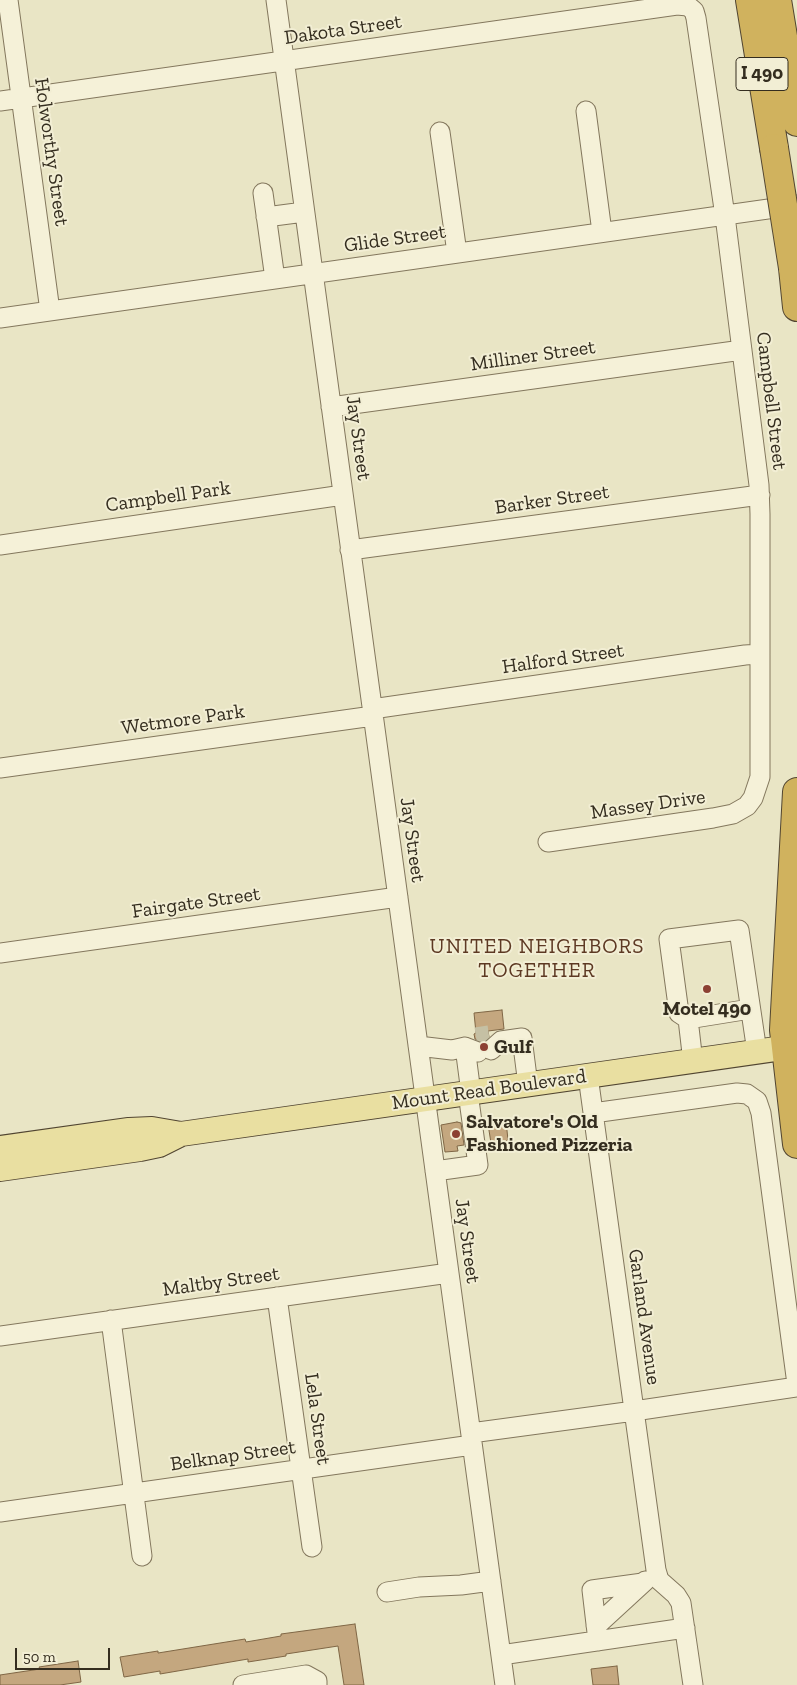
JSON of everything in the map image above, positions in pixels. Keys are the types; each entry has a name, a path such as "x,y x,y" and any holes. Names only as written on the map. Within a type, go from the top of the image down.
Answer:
{"highway":[{"name":"I 490","path":"750,0 795,280"},
{"name":"I 490","path":"777,0 797,122"},
{"path":"795,280 797,307"},
{"path":"797,792 784,1030 791,1047 797,1144"}],"main road":[{"name":"Mount Read Boulevard","path":"0,1169 140,1149 163,1143 181,1134 791,1047"},
{"name":"Mount Read Boulevard","path":"0,1148 140,1129 164,1130 181,1134"}],"street":[{"name":"Holworthy Street","path":"8,0 50,311"},
{"name":"Jay Street","path":"276,0 505,1685"},
{"name":"Dakota Street","path":"0,101 677,5 685,5 691,8"},
{"name":"Campbell Street","path":"691,8 696,18 760,495 760,777 756,793 750,802"},
{"path":"586,111 602,232"},
{"path":"440,132 457,253"},
{"path":"263,193 275,278"},
{"name":"Glide Street","path":"0,318 797,205"},
{"path":"266,218 304,212"},
{"name":"Milliner Street","path":"331,408 742,350"},
{"name":"Campbell Park","path":"0,545 343,495"},
{"name":"Barker Street","path":"350,550 760,495"},
{"name":"Halford Street","path":"372,712 760,654"},
{"name":"Wetmore Park","path":"0,768 372,712"},
{"name":"Massey Drive","path":"548,842 721,817 738,811 750,802"},
{"name":"Fairgate Street","path":"0,953 398,898"},
{"path":"750,1009 688,1019 679,1013 669,940 739,930 757,1052"},
{"path":"688,1019 694,1062"},
{"path":"418,1046 452,1050 522,1038 528,1084"},
{"path":"435,1171 478,1165 470,1093 483,1044"},
{"name":"Garland Avenue","path":"588,1076 634,1411 652,1574"},
{"name":"Mount Read Boulevard","path":"593,1114 737,1093 746,1094 754,1098 760,1113 797,1385"},
{"name":"Maltby Street","path":"0,1336 449,1273"},
{"name":"Lela Street","path":"277,1297 312,1547"},
{"path":"111,1320 142,1556"},
{"name":"Belknap Street","path":"0,1512 301,1469 634,1411 797,1385"},
{"path":"652,1574 679,1599 682,1608 693,1685"},
{"path":"598,1634 592,1590 652,1574"},
{"path":"598,1634 652,1574"},
{"path":"387,1592 419,1587 491,1581"},
{"path":"501,1655 577,1644 598,1634 685,1628"},
{"path":"243,1685 306,1675 317,1681 317,1685"}],"building":[{"path":"502,1010 504,1029 488,1031 489,1037 483,1042 475,1039 474,1013"},
{"path":"506,1121 507,1148 494,1150 488,1124"},
{"name":"Salvatore's Old Fashioned Pizzeria","path":"461,1123 464,1145 457,1146 458,1151 445,1152 441,1125"},
{"path":"355,1624 364,1685 344,1685 338,1646 248,1662 248,1659 160,1674 160,1671 124,1677 120,1657 245,1639 246,1642 281,1636 281,1634"},
{"path":"78,1661 81,1682 60,1685 0,1685 0,1675"},
{"path":"617,1666 619,1685 593,1685 591,1669"}],"tunnel":[{"path":"476,1037 489,1035"}],"place":[{"name":"Motel 490","path":"707,989"},
{"name":"Gulf","path":"484,1047"},
{"name":"Salvatore's Old Fashioned Pizzeria","path":"456,1134"}],"district":[{"name":"UNITED NEIGHBORS TOGETHER","path":"537,959"}]}
